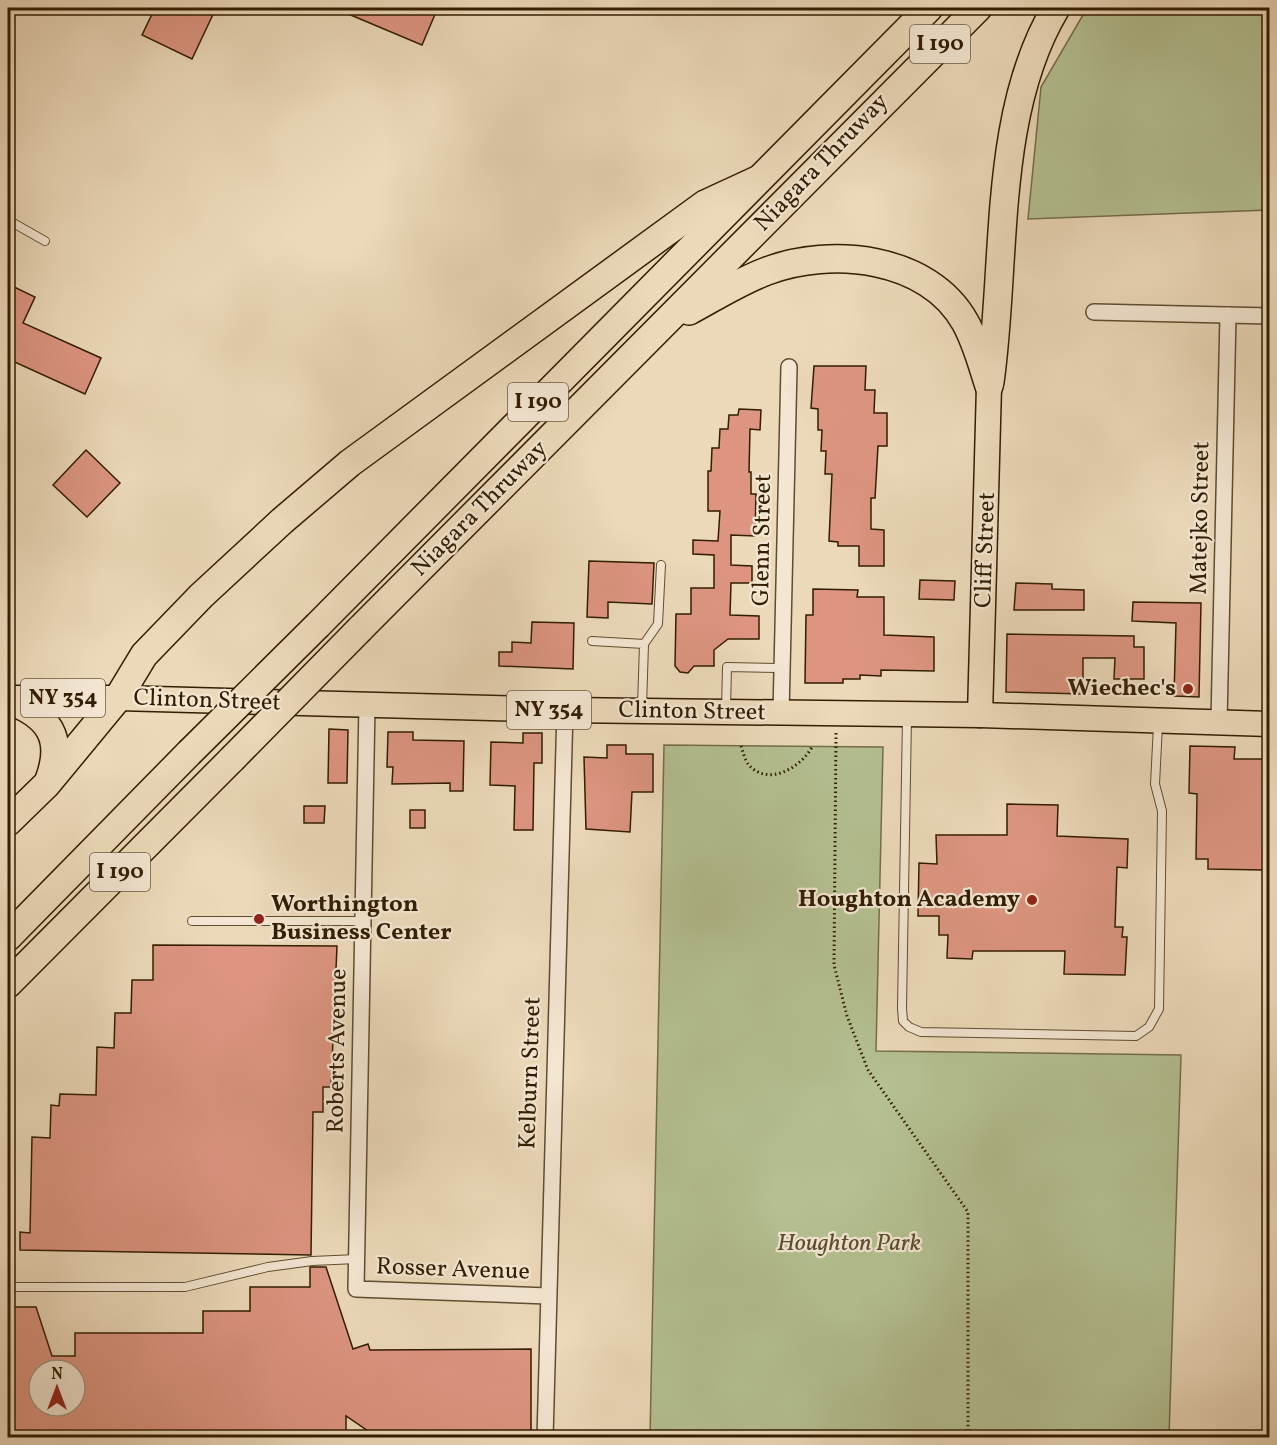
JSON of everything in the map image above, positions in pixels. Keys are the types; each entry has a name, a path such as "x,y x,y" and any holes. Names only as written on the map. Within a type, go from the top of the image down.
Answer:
{"highway":[{"name":"Niagara Thruway","path":"8,937 928,8"},
{"name":"Niagara Thruway","path":"8,984 665,323 903,80 978,8"},
{"path":"989,386 998,325 1008,154 1025,81 1042,30 1056,8"},
{"path":"8,822 47,784 118,698 144,656 201,596 282,521 350,463 705,204 757,180"},
{"path":"665,323 758,275 792,264 852,260 878,264 912,274 940,292 954,306 966,322 989,386"},
{"path":"8,699 43,718 56,741 56,763 47,784"}],"main road":[{"name":"Cliff Street","path":"980,715 989,386"},
{"name":"Clinton Street","path":"8,699 118,698 566,710 980,715 1269,724"}],"street":[{"path":"1094,312 1269,316"},
{"name":"Matejko Street","path":"1219,722 1228,315"},
{"name":"Glenn Street","path":"782,714 789,367"},
{"name":"Roberts Avenue","path":"356,1289 367,705"},
{"name":"Kelburn Street","path":"545,1437 566,710"},
{"name":"Rosser Avenue","path":"356,1289 548,1296"}],"lane":[{"path":"8,220 45,241"},
{"path":"641,711 644,644 658,624 661,565"},
{"path":"592,640 644,644"},
{"path":"726,713 726,667 782,668"},
{"path":"907,714 902,1008 903,1021 909,1027 921,1032 1136,1036 1149,1027 1159,1009 1162,811 1155,784 1158,720"},
{"path":"192,921 363,921"},
{"path":"16,1287 166,1289 184,1287 268,1267 312,1261 357,1259"}],"path":[{"path":"836,714 834,965 847,1016 868,1070 968,1212 968,1437"},
{"path":"741,746 747,764 759,773 772,775 791,770 805,760 812,747"}],"green space":[{"path":"1087,8 1269,8 1269,210 1028,219 1041,87"},
{"name":"Houghton Park","path":"664,745 883,747 876,1051 1181,1055 1169,1437 650,1437"}],"building":[{"path":"155,8 216,8 192,59 142,35"},
{"path":"334,8 424,8 436,12 422,45"},
{"path":"8,284 35,297 23,323 101,358 85,394 8,359"},
{"path":"814,366 866,366 865,390 875,390 874,413 887,413 887,446 878,446 875,498 871,498 871,529 884,530 884,566 859,566 859,546 838,546 838,542 829,541 832,474 825,474 826,451 821,451 822,430 818,430 818,409 811,408"},
{"path":"739,409 761,410 760,430 750,429 749,472 751,472 751,494 756,494 755,536 731,535 731,565 752,566 752,583 731,583 730,615 759,616 759,639 728,639 714,650 714,666 694,666 688,673 680,672 675,666 676,614 691,614 691,588 714,588 714,555 693,554 693,540 718,541 720,511 708,511 708,471 711,471 712,448 719,448 720,429 728,429 729,415 738,415"},
{"path":"86,450 120,483 87,517 53,485"},
{"path":"589,561 654,563 652,604 608,602 608,618 587,617"},
{"path":"920,580 955,581 954,600 919,599"},
{"path":"1016,583 1052,584 1052,589 1084,590 1084,610 1014,610"},
{"path":"813,589 858,590 857,597 884,597 884,635 934,637 934,671 881,670 881,676 860,675 860,679 843,679 843,683 805,683 806,615 813,615"},
{"path":"1133,602 1201,603 1199,697 1174,696 1176,623 1132,621"},
{"path":"532,622 574,623 573,669 499,666 499,652 512,652 512,642 531,643"},
{"path":"1007,634 1134,636 1134,647 1144,647 1144,679 1114,679 1115,658 1083,658 1083,694 1006,692"},
{"path":"329,729 348,730 347,783 328,783"},
{"path":"388,732 413,732 413,740 464,741 463,791 450,791 450,783 392,784 393,767 387,767"},
{"path":"523,733 542,733 542,763 534,763 533,830 514,830 515,786 490,785 491,742 523,743"},
{"path":"607,745 626,745 626,754 653,754 653,792 632,792 630,832 586,829 584,757 607,758"},
{"path":"1190,746 1235,747 1234,759 1264,759 1264,870 1208,869 1208,859 1196,859 1197,794 1189,793"},
{"path":"1007,804 1058,805 1057,836 1128,839 1127,868 1117,867 1115,927 1123,927 1122,937 1127,937 1125,975 1064,974 1065,951 973,951 972,959 947,958 948,935 939,935 939,916 918,916 919,863 937,864 936,835 1007,835"},
{"path":"304,806 325,806 324,823 304,823"},
{"path":"410,810 425,810 425,828 410,828"},
{"path":"153,945 337,946 331,1087 323,1087 323,1112 313,1112 311,1255 20,1250 20,1232 30,1233 32,1137 50,1138 51,1105 59,1106 60,1094 96,1095 97,1047 114,1048 115,1013 131,1013 132,980 153,980"},
{"path":"310,1267 326,1267 353,1349 368,1344 370,1350 531,1349 531,1437 377,1437 346,1416 346,1437 34,1437 34,1431 8,1431 8,1307 36,1307 52,1356 75,1356 75,1333 203,1333 203,1311 250,1311 250,1287 310,1287"}],"place":[{"name":"Wiechec's","path":"1188,689"},
{"name":"Houghton Academy","path":"1032,900"},
{"name":"Worthington Business Center","path":"259,919"}]}
